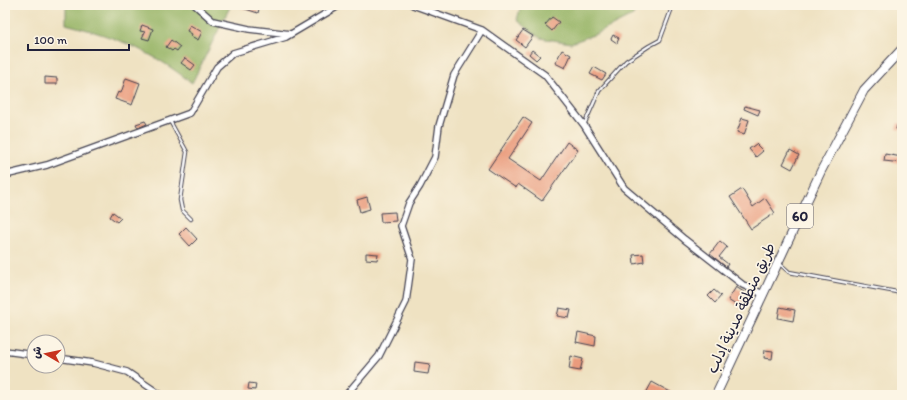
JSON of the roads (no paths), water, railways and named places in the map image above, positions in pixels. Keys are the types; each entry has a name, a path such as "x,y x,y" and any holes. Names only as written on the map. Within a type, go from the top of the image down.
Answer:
{"main road":[{"name":"طريق منطقة مدينة إدلب","path":"716,395 821,171 864,90 902,48"}],"street":[{"path":"195,5 213,21 249,29 290,34"},
{"path":"5,175 47,164 190,112 217,67 233,53 286,37 340,5"},
{"path":"413,5 482,30 545,75 584,125 624,188 684,239 743,285 763,294"},
{"path":"346,395 380,356 406,302 412,259 401,226 409,203 420,186 435,156 439,126 454,75 482,30"},
{"path":"5,351 26,354"},
{"path":"66,359 93,363 128,372 161,395"}],"lane":[{"path":"584,125 598,91 626,61 660,40 673,5"},
{"path":"170,120 187,152 180,200 182,210 191,219"},
{"path":"778,262 789,272 902,293"}]}
